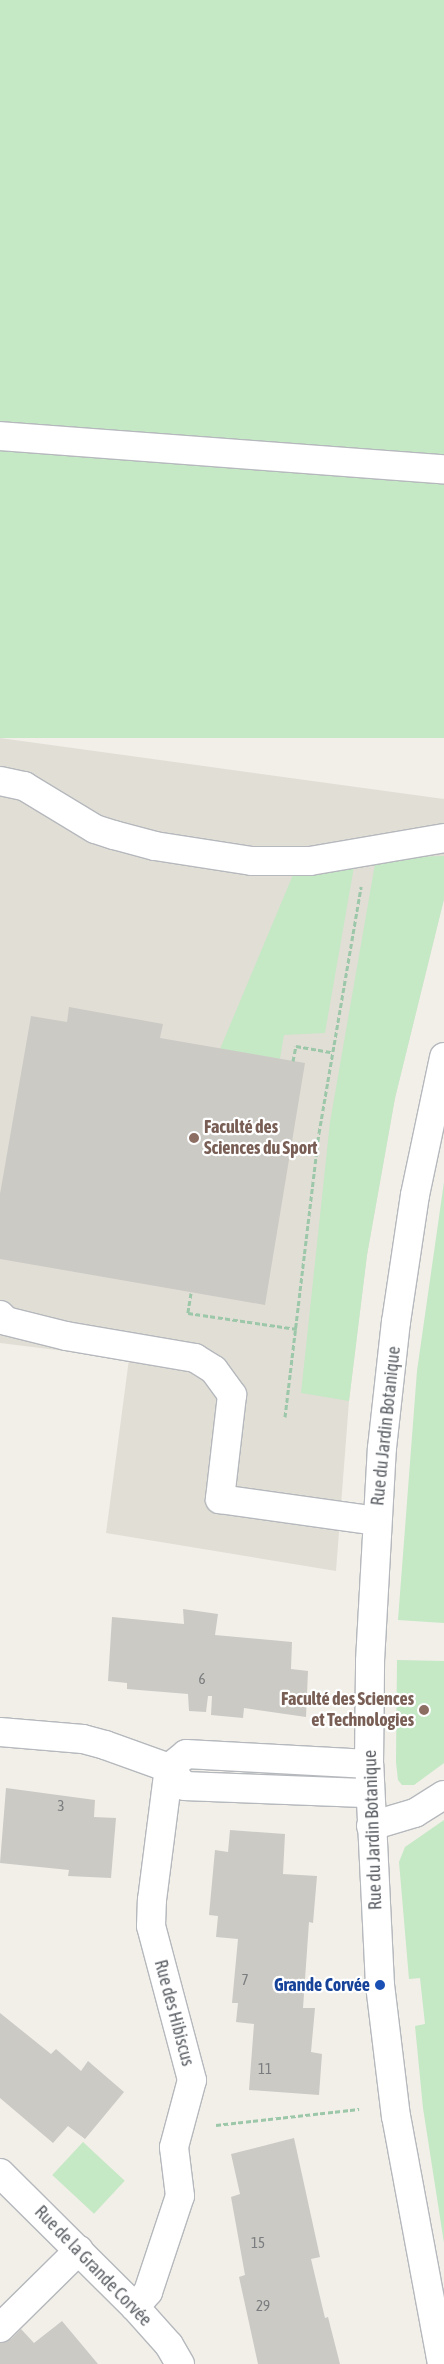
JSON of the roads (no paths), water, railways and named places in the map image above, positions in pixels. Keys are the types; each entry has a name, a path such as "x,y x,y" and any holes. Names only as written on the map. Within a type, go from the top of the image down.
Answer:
{"street":[{"path":"0,436 444,470"},
{"path":"0,781 24,786 95,829 156,846 252,861 310,861 367,849 444,838"},
{"name":"Rue du Jardin Botanique","path":"442,2364 394,2104 380,1985 369,1764 370,1661 376,1522 396,1322 415,1195 444,1057"},
{"path":"0,1316 6,1321 66,1336 195,1358 214,1370 232,1395 220,1499 376,1522"},
{"path":"0,1732 83,1739 169,1768 184,1786 370,1793"},
{"path":"169,1768 186,1754 369,1764"},
{"name":"Rue des Hibiscus","path":"135,2307 148,2292 180,2196 174,2148 192,2080 152,1926 152,1900 169,1768"},
{"path":"371,1826 415,1813 444,1795"},
{"name":"Rue de la Grande Corvée","path":"0,2173 80,2250 135,2307 169,2345 180,2364"},
{"path":"0,2328 80,2250"}],"place":[{"name":"Faculté des Sciences du Sport","path":"194,1138"},
{"name":"Faculté des Sciences et Technologies","path":"424,1710"},
{"name":"Grande Corvée","path":"380,1985"}]}
